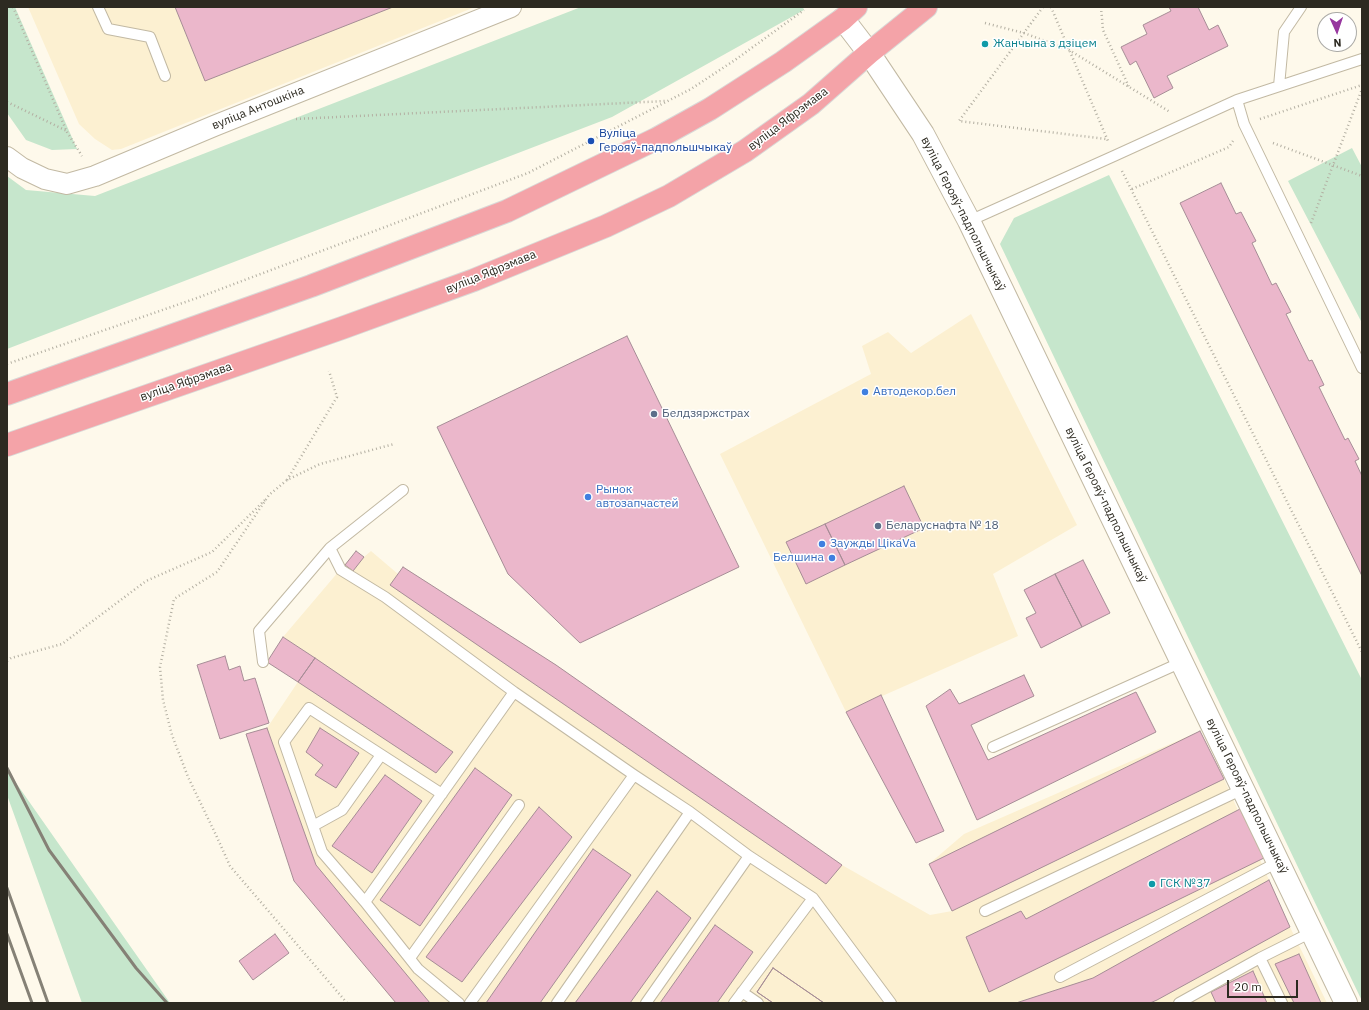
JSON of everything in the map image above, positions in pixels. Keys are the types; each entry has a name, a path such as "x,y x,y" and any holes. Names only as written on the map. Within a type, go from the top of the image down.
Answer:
{"main road":[{"name":"вуліца Яфрэмава","path":"7,445 474,280 606,226 669,196 745,151 811,104 869,53 926,7"},
{"path":"7,394 311,286 507,211 656,138 710,109 783,62 844,11"}],"street":[{"name":"вуліца Антошкіна","path":"7,157 22,168 45,179 67,184 95,176 214,126 511,7"},
{"name":"вуліца Герояў-падпольшчыкаў","path":"844,11 869,53 922,134 969,221 1346,1003"}],"lane":[{"path":"98,7 108,29 150,37 165,76"},
{"path":"1279,86 1284,32 1302,7"},
{"path":"969,221 1237,100 1362,59"},
{"path":"1237,100 1247,129 1362,368"},
{"path":"263,662 259,631 330,548 403,490"},
{"path":"330,548 341,570 385,597 514,692 690,812 749,856 813,898 891,1003"},
{"path":"993,747 1182,662"},
{"path":"365,902 514,692"},
{"path":"442,794 309,708 284,742 322,852 365,902 418,970 459,1003"},
{"path":"313,826 342,810 381,755"},
{"path":"470,1003 634,775"},
{"path":"985,911 1243,789"},
{"path":"410,958 519,805"},
{"path":"557,1003 690,812"},
{"path":"646,1003 749,856"},
{"path":"1060,977 1278,862"},
{"path":"734,1003 813,898"},
{"path":"1185,1002 1260,958 1312,932"},
{"path":"1260,958 1282,1003"},
{"path":"742,992 758,1003"}],"path":[{"path":"13,7 67,132 83,159"},
{"path":"1043,7 959,121 1107,139"},
{"path":"1051,7 1114,156 1132,189 1362,652"},
{"path":"1101,7 1104,30 1129,87"},
{"path":"7,364 204,295 528,173 691,89 804,10"},
{"path":"985,23 1024,33 1069,50 1187,123"},
{"path":"1132,189 1229,147 1247,129 1362,85"},
{"path":"1302,245 1362,89"},
{"path":"294,119 669,101"},
{"path":"7,102 67,132"},
{"path":"1247,129 1362,176"},
{"path":"7,661 11,658 62,644 146,581 212,552 287,480 337,397 330,371"},
{"path":"287,480 320,464 394,444"},
{"path":"270,496 217,572 174,600 160,667 163,700 172,735 188,777 230,866 347,1003"}],"shaded area":[{"path":"28,7 475,7 121,149 112,150 95,139 79,124"},
{"path":"971,314 1077,525 993,574 1018,636 846,712 720,454 871,374 862,346 888,332 911,353"},
{"path":"356,551 364,557 371,551 398,574 403,567 556,665 842,865 930,915 952,911 929,864 964,834 1200,731 1224,779 1290,927 1327,1003 396,1003 294,881 246,734 267,728 314,658 283,637"}],"green space":[{"path":"7,7 15,7 77,149 52,150 26,140 7,113"},
{"path":"581,7 803,7 804,10 612,117 7,349 7,176 26,190 95,196"},
{"path":"1352,148 1362,167 1362,323 1288,181"},
{"path":"1109,175 1362,680 1362,1001 1000,244 1014,218"},
{"path":"7,770 170,1003 82,1003 7,795"}],"building":[{"path":"175,7 393,7 205,81"},
{"path":"1169,7 1198,7 1209,30 1218,25 1228,46 1167,76 1173,88 1154,98 1136,61 1130,65 1121,47 1147,34 1143,25 1171,11"},
{"path":"1221,183 1236,214 1241,212 1256,241 1252,243 1272,285 1276,283 1291,312 1286,314 1309,361 1312,360 1324,385 1319,387 1345,440 1348,438 1359,459 1355,461 1362,476 1362,576 1180,203"},
{"name":"Рынок автозапчастей","path":"627,336 739,567 580,643 508,574 437,427"},
{"path":"904,486 924,528 845,565 825,524"},
{"path":"825,524 845,565 806,584 786,542"},
{"path":"356,551 364,557 353,571 345,565"},
{"path":"1083,560 1110,613 1082,627 1055,574"},
{"path":"403,567 556,665 842,865 826,884 390,585"},
{"path":"1055,574 1082,627 1041,648 1026,618 1036,613 1024,590"},
{"path":"283,637 315,658 298,682 267,662"},
{"path":"225,656 229,670 240,666 244,681 255,678 269,723 220,739 197,665"},
{"path":"315,658 453,752 436,773 298,682"},
{"path":"1024,675 1034,696 971,725 988,760 1136,692 1156,732 977,820 926,706 950,689 959,704"},
{"path":"881,695 944,831 916,843 846,712"},
{"path":"267,728 316,865 430,1003 396,1003 294,881 246,734"},
{"path":"320,728 359,753 336,788 315,775 323,765 306,752"},
{"path":"1200,731 1224,779 952,911 929,864"},
{"path":"475,768 512,795 420,926 380,900"},
{"path":"385,775 422,801 372,873 332,846"},
{"path":"539,807 572,837 462,982 426,957"},
{"name":"ГСК №37","path":"1240,809 1264,858 989,992 966,937 1021,911 1026,919"},
{"path":"593,849 631,875 540,1003 486,1003"},
{"name":"ГСК №37","path":"1269,880 1290,927 1157,1000 1150,1003 1016,1003 1093,978"},
{"path":"657,891 691,918 630,1003 575,1003"},
{"path":"715,925 753,952 717,1003 660,1003"},
{"path":"275,934 289,953 253,980 239,961"},
{"path":"1299,954 1321,1003 1294,1003 1275,964"},
{"path":"773,968 824,1003 773,1003 757,992"},
{"path":"773,968 824,1003 773,1003 757,992"},
{"path":"1253,971 1267,1003 1216,1003 1211,992"}],"railway":[{"path":"7,768 49,850 136,968 167,1003"},
{"path":"7,888 48,1003"},
{"path":"7,934 32,1003"}],"place":[{"name":"Жанчына з дзіцем","path":"985,44"},
{"name":"Вуліца Герояў-падпольшчыкаў","path":"591,141"},
{"name":"Автодекор.бел","path":"865,392"},
{"name":"Белдзяржстрах","path":"654,414"},
{"name":"Рынок автозапчастей","path":"588,497"},
{"name":"Беларуснафта № 18","path":"878,526"},
{"name":"Заужды ЦікаVа","path":"822,544"},
{"name":"Белшина","path":"832,558"},
{"name":"ГСК №37","path":"1152,884"}]}
